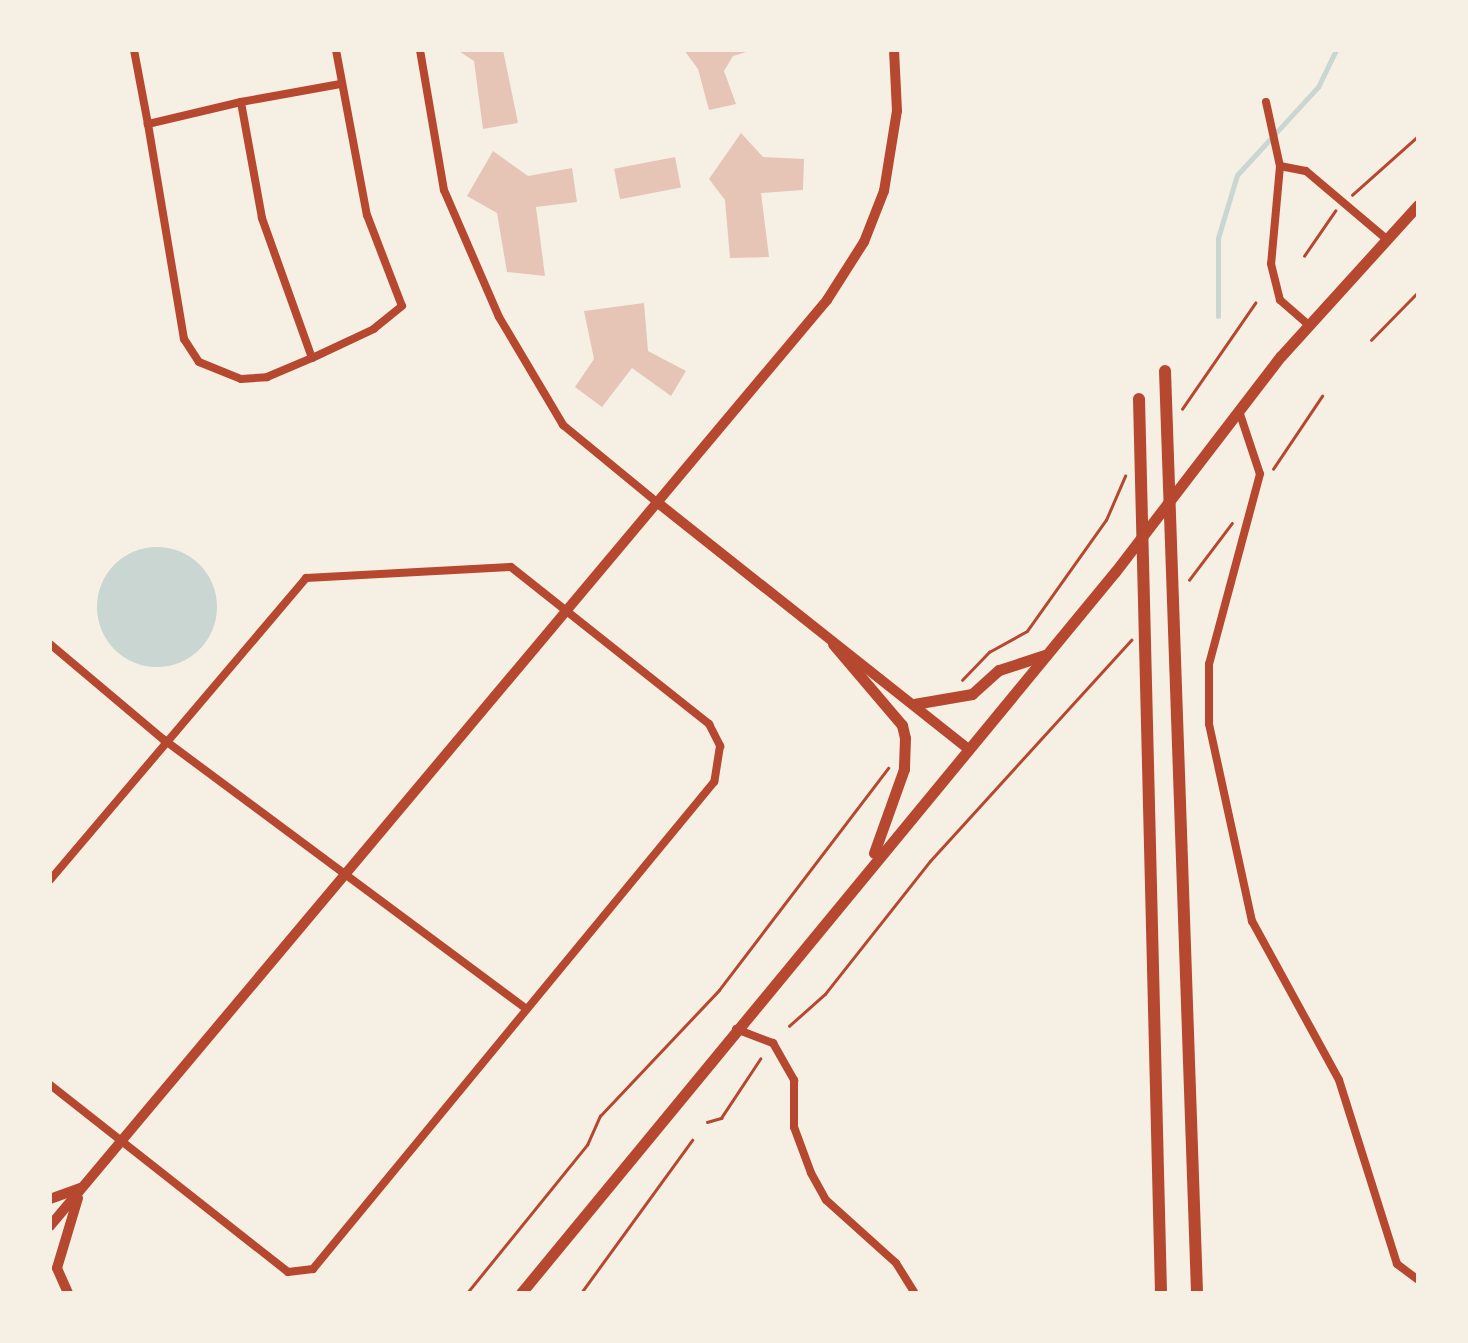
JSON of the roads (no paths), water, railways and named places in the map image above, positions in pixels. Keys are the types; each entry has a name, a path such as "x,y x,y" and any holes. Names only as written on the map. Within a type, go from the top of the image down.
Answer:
{"highway":[{"path":"1165,371 1196,1293"},
{"path":"1139,399 1160,1293"}],"main road":[{"path":"521,1293 871,862 1049,654 1309,325 1384,237 1418,205"},
{"path":"833,644 902,725 905,738 904,769 871,862"},
{"path":"914,704 972,694 999,670 1049,654"}],"street":[{"path":"134,50 184,338 199,362 241,379 267,377 312,358 374,329 402,306 367,215 336,50"},
{"path":"420,50 444,190 499,317 563,424 967,748"},
{"path":"50,1226 803,332 864,242 884,191 894,136 894,50"},
{"path":"148,124 340,84"},
{"path":"242,102 262,218 312,358"},
{"path":"1266,102 1280,166 1271,264 1280,300 1309,325"},
{"path":"1280,166 1306,171 1384,237"},
{"path":"1239,411 1258,486 1209,664 1209,724 1252,921 1340,1080 1398,1264 1418,1280"},
{"path":"50,880 164,739 306,578 511,567 709,724 720,746 714,782 312,1270 288,1272 50,1085"},
{"path":"50,644 73,656 164,739 342,876 527,1010"},
{"path":"736,1029 774,1043 794,1080 794,1127 810,1173 826,1200 896,1262 915,1293"},
{"path":"50,1199 82,1188"},
{"path":"68,1293 57,1268 60,1243 82,1188"}],"waterway":[{"path":"1218,316 1218,238 1237,175 1318,87 1336,50"}]}
